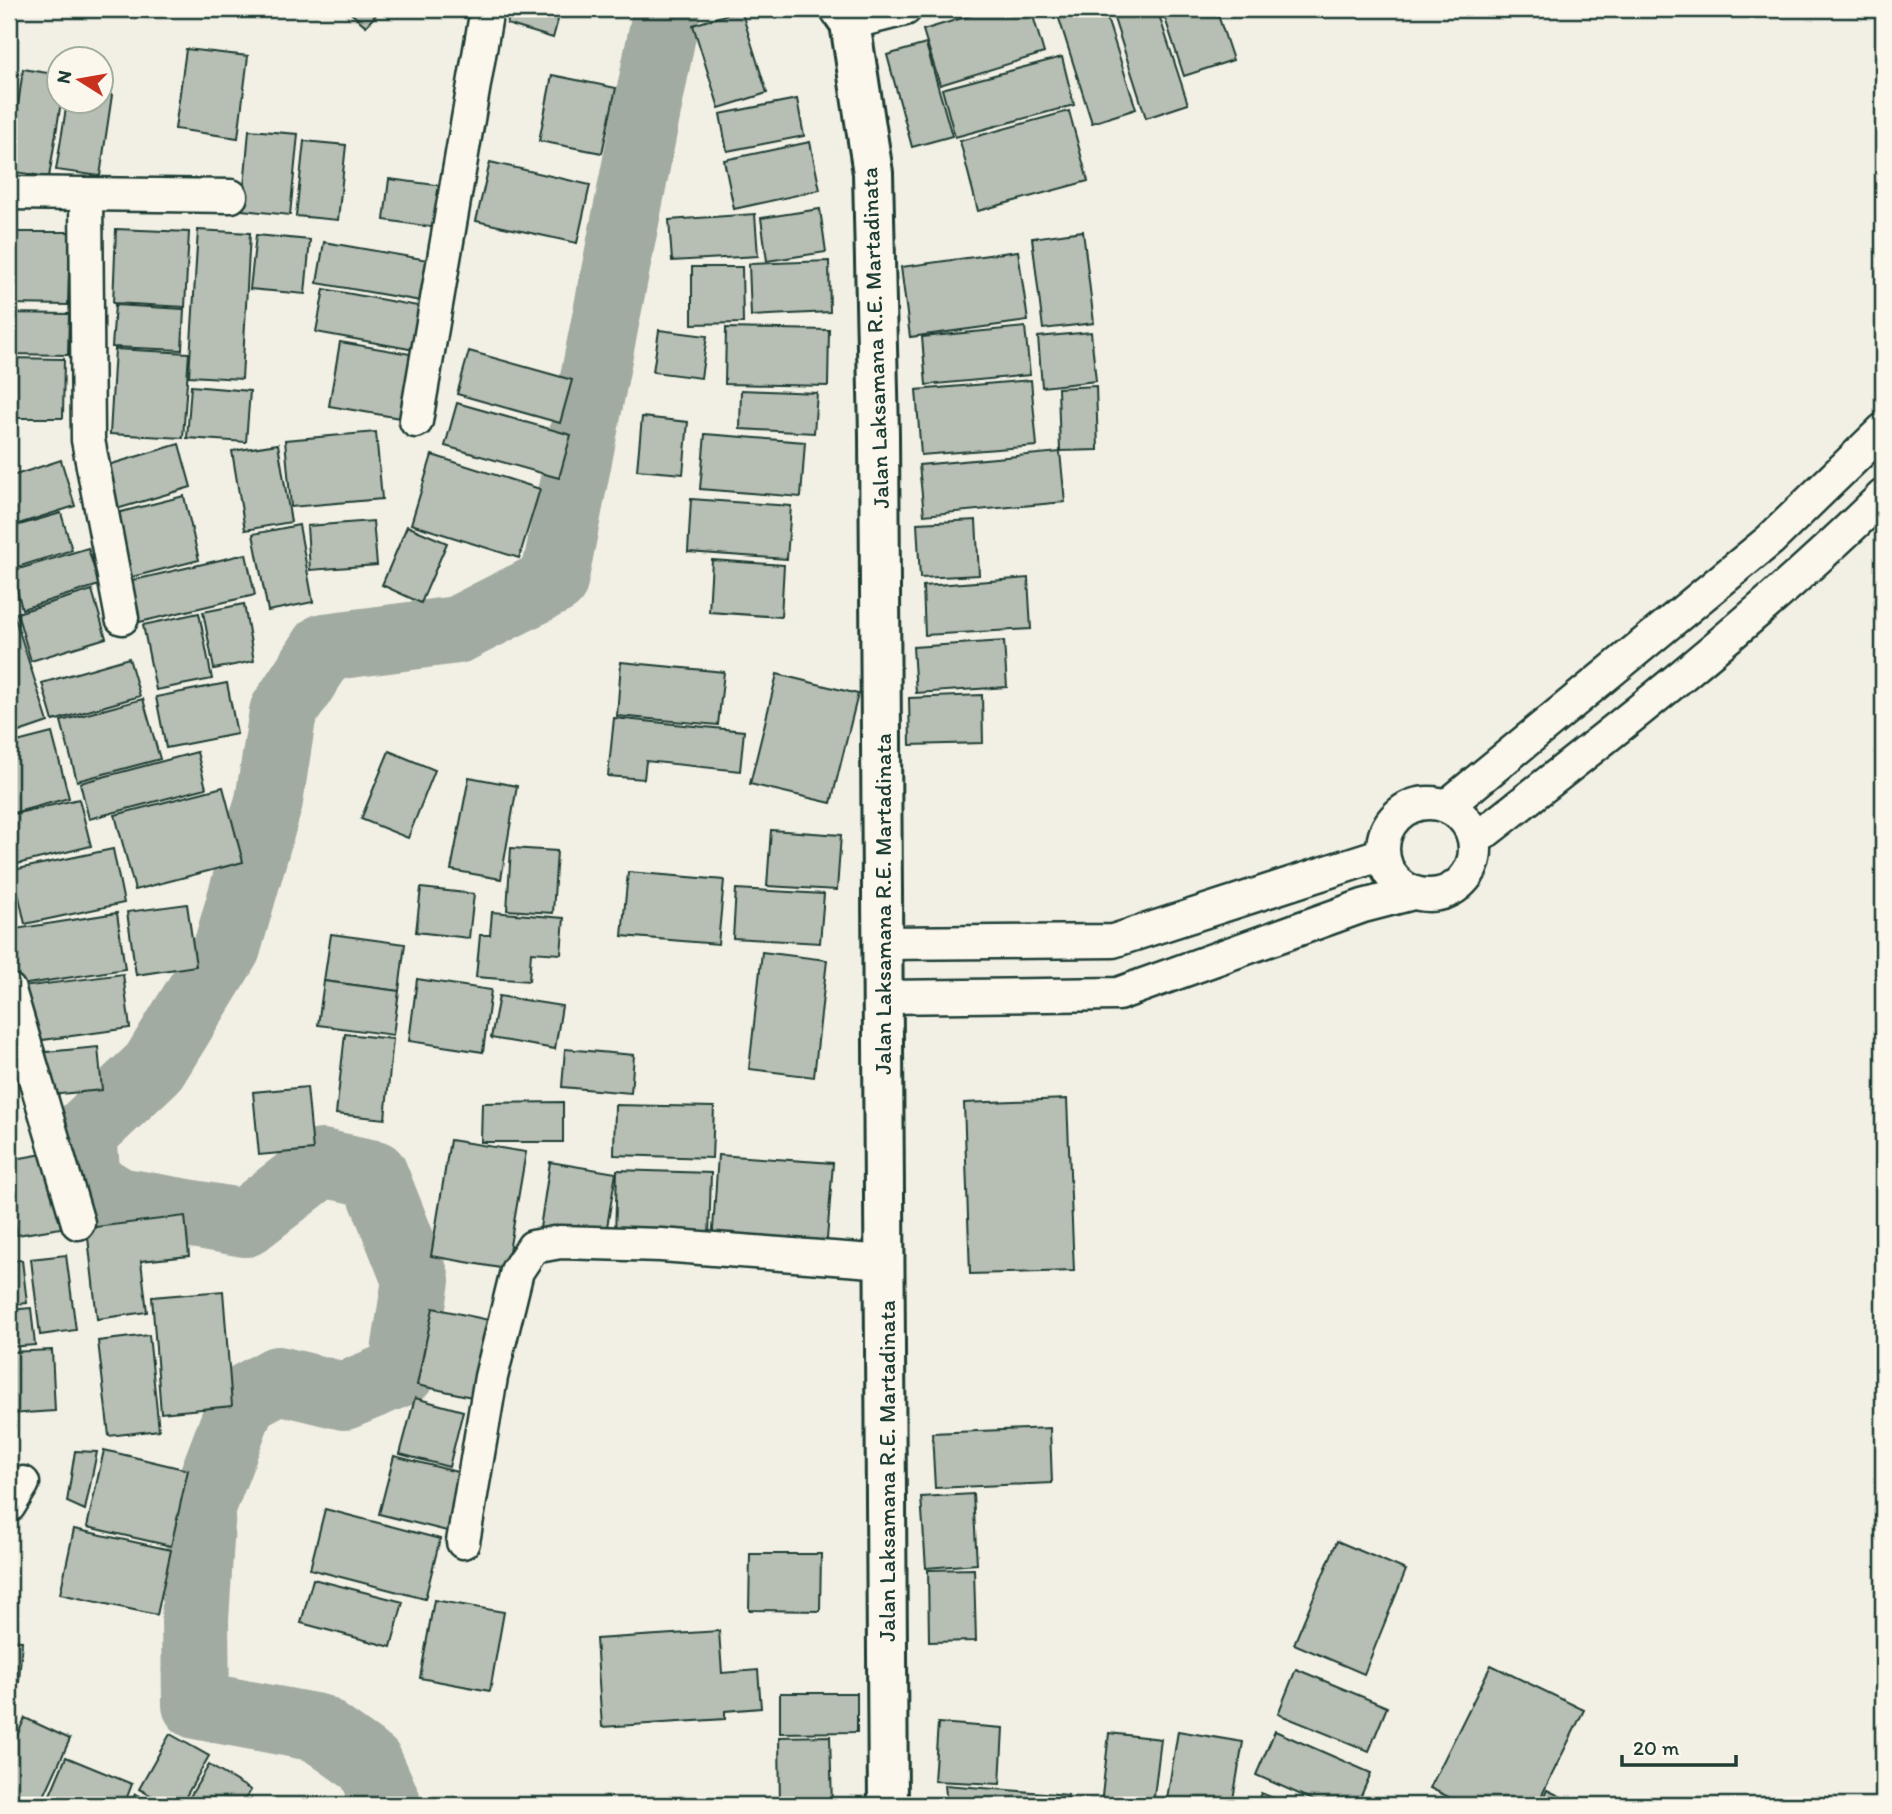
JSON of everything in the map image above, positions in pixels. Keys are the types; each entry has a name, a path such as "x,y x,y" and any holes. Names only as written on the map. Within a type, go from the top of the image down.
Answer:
{"main road":[{"name":"Jalan Laksamana R.E. Martadinata","path":"845,16 873,173 879,434 884,997 887,1805"}],"street":[{"path":"416,421 487,9"},
{"path":"845,16 905,9"},
{"path":"9,193 231,197"},
{"path":"86,195 88,440 122,618"},
{"path":"1447,806 1770,540 1883,430"},
{"path":"1475,840 1633,717 1804,574 1883,496"},
{"path":"1770,540 1804,574"},
{"path":"1432,802 1447,806 1460,814 1470,826 1475,840 1475,857 1470,872 1460,885 1446,893 1430,896 1413,893 1398,884 1388,871 1383,854 1384,838 1390,823 1401,812 1416,804 1432,802"},
{"path":"883,943 1113,942 1383,854"},
{"path":"884,997 1118,994 1363,906 1413,893"},
{"path":"9,990 78,1223"},
{"path":"463,1542 491,1377 517,1271 533,1247 560,1242 661,1245 886,1262"}],"building":[{"path":"346,9 381,9 366,26"},
{"path":"511,9 561,9 553,38 507,24"},
{"path":"992,9 1031,9 1044,53 940,85 923,30"},
{"path":"1056,9 1104,9 1136,109 1092,123"},
{"path":"1111,9 1157,9 1188,104 1146,118"},
{"path":"1162,9 1216,9 1233,60 1184,76"},
{"path":"741,10 767,93 719,108 693,25"},
{"path":"926,44 952,136 912,147 887,55"},
{"path":"186,49 248,56 238,138 175,129"},
{"path":"1062,57 1074,105 955,137 942,89"},
{"path":"23,69 46,73 46,116 59,116 49,177 9,171"},
{"path":"552,75 616,88 602,153 539,141"},
{"path":"797,99 804,136 727,151 720,114"},
{"path":"1069,111 1088,181 978,211 960,141"},
{"path":"65,116 109,116 100,176 56,170"},
{"path":"249,130 298,134 290,215 242,210"},
{"path":"304,141 346,145 338,220 296,216"},
{"path":"810,142 820,190 734,209 724,160"},
{"path":"490,162 590,185 577,243 476,221"},
{"path":"389,179 444,186 439,228 384,220"},
{"path":"820,209 826,252 767,261 761,218"},
{"path":"755,214 758,256 672,261 669,220"},
{"path":"116,229 189,232 185,307 113,303"},
{"path":"198,230 250,233 242,379 189,376"},
{"path":"1083,231 1094,323 1043,329 1032,238"},
{"path":"12,232 70,232 68,305 11,304"},
{"path":"256,235 310,240 305,294 250,289"},
{"path":"324,242 428,260 421,301 317,283"},
{"path":"1018,251 1028,321 910,337 901,267"},
{"path":"829,261 830,312 751,316 749,264"},
{"path":"692,267 742,267 743,323 692,324"},
{"path":"324,289 423,307 415,350 316,332"},
{"path":"115,305 184,309 182,350 112,347"},
{"path":"9,313 69,314 68,355 9,354"},
{"path":"1025,327 1030,375 926,385 922,337"},
{"path":"726,328 829,330 828,386 725,384"},
{"path":"659,330 707,336 701,378 653,372"},
{"path":"1091,332 1096,381 1042,387 1038,337"},
{"path":"340,342 422,356 412,420 329,406"},
{"path":"115,349 189,353 183,438 110,434"},
{"path":"469,351 572,380 560,423 457,394"},
{"path":"9,358 64,359 63,418 9,418"},
{"path":"1031,380 1037,446 921,455 916,390"},
{"path":"191,386 250,391 246,442 187,438"},
{"path":"1096,386 1098,450 1060,451 1058,388"},
{"path":"741,390 817,393 814,433 740,429"},
{"path":"457,403 571,435 559,478 445,446"},
{"path":"642,417 688,422 683,474 637,470"},
{"path":"376,432 382,499 291,507 285,440"},
{"path":"705,434 805,442 801,497 700,489"},
{"path":"179,444 191,487 110,511 98,468"},
{"path":"278,444 291,522 245,530 232,451"},
{"path":"1060,452 1065,502 924,515 919,465"},
{"path":"432,455 540,489 519,558 411,524"},
{"path":"61,460 75,506 9,527 9,477"},
{"path":"184,496 199,560 124,579 109,515"},
{"path":"691,499 791,506 787,559 688,552"},
{"path":"61,513 72,550 11,569 9,528"},
{"path":"976,520 979,575 920,578 917,523"},
{"path":"373,521 377,565 310,570 307,526"},
{"path":"299,525 313,602 268,611 253,534"},
{"path":"407,526 447,543 421,603 382,585"},
{"path":"88,548 99,585 22,609 12,571"},
{"path":"246,554 255,595 131,624 121,583"},
{"path":"712,560 784,565 781,617 709,612"},
{"path":"1028,578 1031,629 925,635 923,586"},
{"path":"92,590 106,638 31,661 17,613"},
{"path":"9,598 14,615 9,617"},
{"path":"244,604 254,661 214,669 203,612"},
{"path":"199,613 212,679 156,690 143,625"},
{"path":"14,615 48,722 10,735 9,617"},
{"path":"1004,641 1007,687 916,693 913,647"},
{"path":"129,658 140,696 53,721 42,683"},
{"path":"621,662 724,672 718,725 617,716"},
{"path":"777,674 858,694 831,803 750,784"},
{"path":"227,683 237,734 166,748 156,697"},
{"path":"982,695 983,743 910,745 909,698"},
{"path":"143,699 160,759 77,781 61,721"},
{"path":"614,718 744,731 740,771 646,761 644,779 608,776"},
{"path":"52,733 69,798 9,814 9,744"},
{"path":"389,751 435,770 408,838 361,819"},
{"path":"197,752 206,788 89,819 80,783"},
{"path":"469,777 517,786 501,879 451,870"},
{"path":"223,787 243,862 135,890 115,815"},
{"path":"79,799 91,846 9,866 9,815"},
{"path":"771,830 841,835 837,890 767,886"},
{"path":"511,848 557,851 553,913 507,910"},
{"path":"113,849 124,903 25,924 13,870"},
{"path":"628,872 724,880 718,944 622,936"},
{"path":"421,888 474,894 469,938 416,932"},
{"path":"736,889 824,894 820,943 733,938"},
{"path":"187,904 196,966 136,975 127,912"},
{"path":"492,912 564,918 561,954 531,952 529,981 476,977 480,935 490,935"},
{"path":"117,913 125,969 14,986 9,930"},
{"path":"331,934 405,944 399,991 324,981"},
{"path":"762,952 827,960 814,1077 749,1069"},
{"path":"123,974 130,1028 28,1042 22,987"},
{"path":"417,979 491,990 483,1052 409,1041"},
{"path":"324,981 399,991 393,1035 318,1025"},
{"path":"499,996 562,1006 555,1049 491,1038"},
{"path":"345,1034 393,1039 385,1119 336,1114"},
{"path":"98,1047 102,1090 50,1095 46,1052"},
{"path":"565,1049 634,1055 631,1093 562,1087"},
{"path":"307,1087 313,1150 259,1155 253,1092"},
{"path":"1067,1099 1074,1271 970,1274 964,1103"},
{"path":"563,1102 563,1142 481,1142 482,1103"},
{"path":"615,1105 714,1107 712,1158 614,1155"},
{"path":"450,1140 526,1152 506,1269 431,1256"},
{"path":"49,1153 61,1228 17,1235 9,1186 9,1160"},
{"path":"718,1155 833,1163 826,1252 712,1244"},
{"path":"550,1162 616,1173 605,1239 540,1228"},
{"path":"617,1170 711,1173 709,1239 615,1236"},
{"path":"185,1216 189,1256 141,1261 147,1312 97,1319 87,1228"},
{"path":"66,1255 76,1330 40,1335 31,1259"},
{"path":"22,1260 27,1303 9,1305 9,1261"},
{"path":"223,1291 232,1406 161,1413 152,1297"},
{"path":"31,1308 35,1345 9,1347 9,1310"},
{"path":"433,1308 498,1322 481,1399 417,1385"},
{"path":"149,1335 159,1430 109,1436 98,1341"},
{"path":"52,1350 55,1411 9,1414 9,1352"},
{"path":"415,1398 463,1411 449,1467 400,1454"},
{"path":"1050,1428 1052,1483 935,1488 932,1433"},
{"path":"104,1450 188,1470 171,1546 87,1527"},
{"path":"75,1451 97,1452 85,1510 67,1502"},
{"path":"394,1456 473,1476 459,1534 379,1514"},
{"path":"973,1494 977,1564 926,1568 921,1497"},
{"path":"325,1509 440,1539 425,1599 310,1569"},
{"path":"74,1529 171,1550 157,1615 60,1594"},
{"path":"1337,1541 1406,1570 1364,1674 1294,1644"},
{"path":"750,1554 821,1554 820,1611 749,1610"},
{"path":"974,1569 976,1641 929,1642 928,1570"},
{"path":"313,1579 403,1602 391,1647 301,1623"},
{"path":"434,1600 504,1612 490,1691 420,1678"},
{"path":"719,1631 722,1673 758,1670 761,1708 725,1711 725,1719 602,1727 596,1639"},
{"path":"9,1640 22,1641 19,1682 9,1681"},
{"path":"1491,1665 1584,1710 1537,1805 1465,1805 1430,1788"},
{"path":"1296,1669 1387,1707 1369,1751 1278,1714"},
{"path":"780,1693 857,1693 857,1732 780,1733"},
{"path":"25,1718 70,1739 40,1805 9,1804 9,1753"},
{"path":"938,1723 1003,1728 1000,1784 934,1781"},
{"path":"1178,1731 1243,1742 1232,1805 1166,1805"},
{"path":"1275,1731 1371,1773 1357,1805 1324,1805 1256,1775"},
{"path":"1109,1733 1161,1739 1153,1805 1101,1805"},
{"path":"170,1734 209,1756 181,1805 168,1805 139,1789"},
{"path":"830,1736 832,1805 780,1805 779,1737"},
{"path":"66,1757 132,1784 124,1805 46,1804"},
{"path":"209,1765 251,1790 242,1805 185,1805"},
{"path":"945,1785 1068,1795 1065,1805 947,1805"},
{"path":"1547,1790 1578,1805 1540,1805"},
{"path":"1261,1793 1290,1805 1256,1805"},
{"path":"135,1794 157,1805 130,1805"}],"waterway":[{"path":"388,1805 370,1765 318,1728 196,1705 195,1620 202,1507 243,1399 278,1380 344,1396 402,1372 416,1280 374,1174 322,1163 245,1223 118,1201 87,1182 83,1134 154,1067 227,948 269,801 283,712 325,647 457,630 554,581 667,9"}]}
